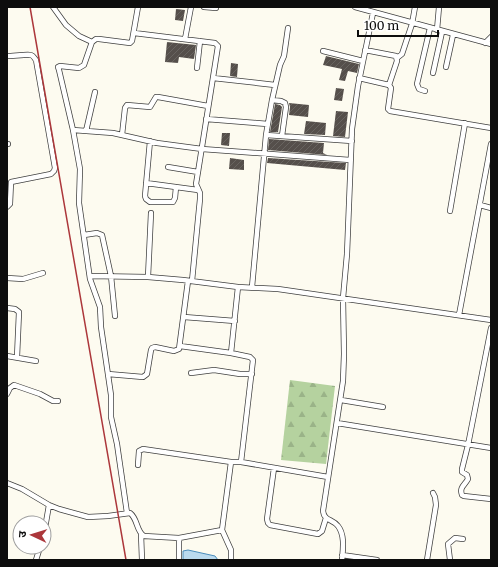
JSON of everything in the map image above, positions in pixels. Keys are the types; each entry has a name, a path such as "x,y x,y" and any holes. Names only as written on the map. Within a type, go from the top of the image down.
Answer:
{"street":[{"path":"53,7 66,25 79,36 92,42"},
{"path":"127,513 117,444 111,417 111,395 99,304 90,276 78,198 80,169 73,130 58,67 62,65 76,68 81,67 85,63 92,42 96,39 128,44 132,41 138,7"},
{"path":"185,39 191,7"},
{"path":"204,7 216,8"},
{"path":"355,7 412,24 491,44"},
{"path":"415,7 412,24 402,54 397,58 390,85 391,88 388,109 390,111 491,128"},
{"path":"433,73 440,31 439,7"},
{"path":"371,11 352,129 347,254 343,298 344,354 340,400 323,516 337,525 341,532 342,557 377,560"},
{"path":"252,288 266,135 275,85 284,56 288,28"},
{"path":"426,91 418,89 417,84 430,28"},
{"path":"108,374 146,376 152,348 177,351 180,346 200,199 200,193 196,184 218,46 214,43 134,33"},
{"path":"446,67 453,35"},
{"path":"485,43 491,37"},
{"path":"197,68 200,41"},
{"path":"365,50 394,55 397,58"},
{"path":"323,51 363,61"},
{"path":"7,56 31,55 34,56 36,60 55,168 51,174 11,182 10,204 7,207"},
{"path":"213,78 275,85"},
{"path":"359,78 390,85"},
{"path":"86,131 95,92"},
{"path":"122,135 125,108 127,105 150,107 156,97 158,97 208,106"},
{"path":"272,100 285,103 286,107 282,136"},
{"path":"206,119 268,124"},
{"path":"450,211 465,124"},
{"path":"73,130 122,135 202,149 350,160"},
{"path":"266,135 352,141"},
{"path":"150,141 145,196 146,199 150,202 173,202 176,187"},
{"path":"459,315 491,144"},
{"path":"168,167 198,172"},
{"path":"146,183 198,190"},
{"path":"480,205 491,208"},
{"path":"148,277 151,213"},
{"path":"84,235 102,235 111,276 115,316"},
{"path":"7,278 23,279 43,273"},
{"path":"90,276 148,277 238,287 278,289 491,320"},
{"path":"231,353 238,287"},
{"path":"7,308 15,308 19,312 17,357"},
{"path":"184,317 235,321"},
{"path":"491,328 462,469 462,472 467,475 468,479 460,491 464,496 491,499"},
{"path":"180,346 231,353 252,358 252,374 241,462"},
{"path":"7,356 36,360"},
{"path":"191,373 214,370 240,374 252,374"},
{"path":"7,394 10,388 14,385 58,401"},
{"path":"340,400 383,407"},
{"path":"337,423 491,448"},
{"path":"138,465 139,451 143,449 168,454 241,462 328,477"},
{"path":"231,462 222,530 231,550 231,560"},
{"path":"274,468 267,519 270,525 318,534 322,531 326,518"},
{"path":"7,483 22,489 48,505 59,509 93,517 130,513 134,516 141,534 142,560"},
{"path":"427,560 436,505 436,497 433,493"},
{"path":"47,515 48,505"},
{"path":"141,534 149,537 179,538 222,530"},
{"path":"179,538 180,560"},
{"path":"450,560 448,544 455,538 463,539"}],"green space":[{"path":"290,380 335,386 326,464 281,460"}],"water":[{"path":"188,550 215,556 218,560 183,560 183,551"}],"building":[{"path":"176,9 185,10 183,21 175,20"},
{"path":"167,42 196,45 194,59 179,57 178,63 165,62"},
{"path":"326,56 359,64 357,73 348,71 345,81 339,80 342,69 323,65"},
{"path":"231,63 238,64 237,77 230,76"},
{"path":"336,88 344,89 342,101 334,100"},
{"path":"289,103 309,105 308,117 289,115"},
{"path":"275,104 282,107 278,132 270,132"},
{"path":"336,111 348,112 345,137 333,136"},
{"path":"306,121 326,123 325,135 304,134"},
{"path":"222,133 230,133 229,146 221,145"},
{"path":"269,139 324,143 323,153 327,155 268,150"},
{"path":"230,158 244,160 244,170 229,169"},
{"path":"268,158 346,163 345,170 267,163"}],"railway":[{"path":"30,7 126,560"}]}
